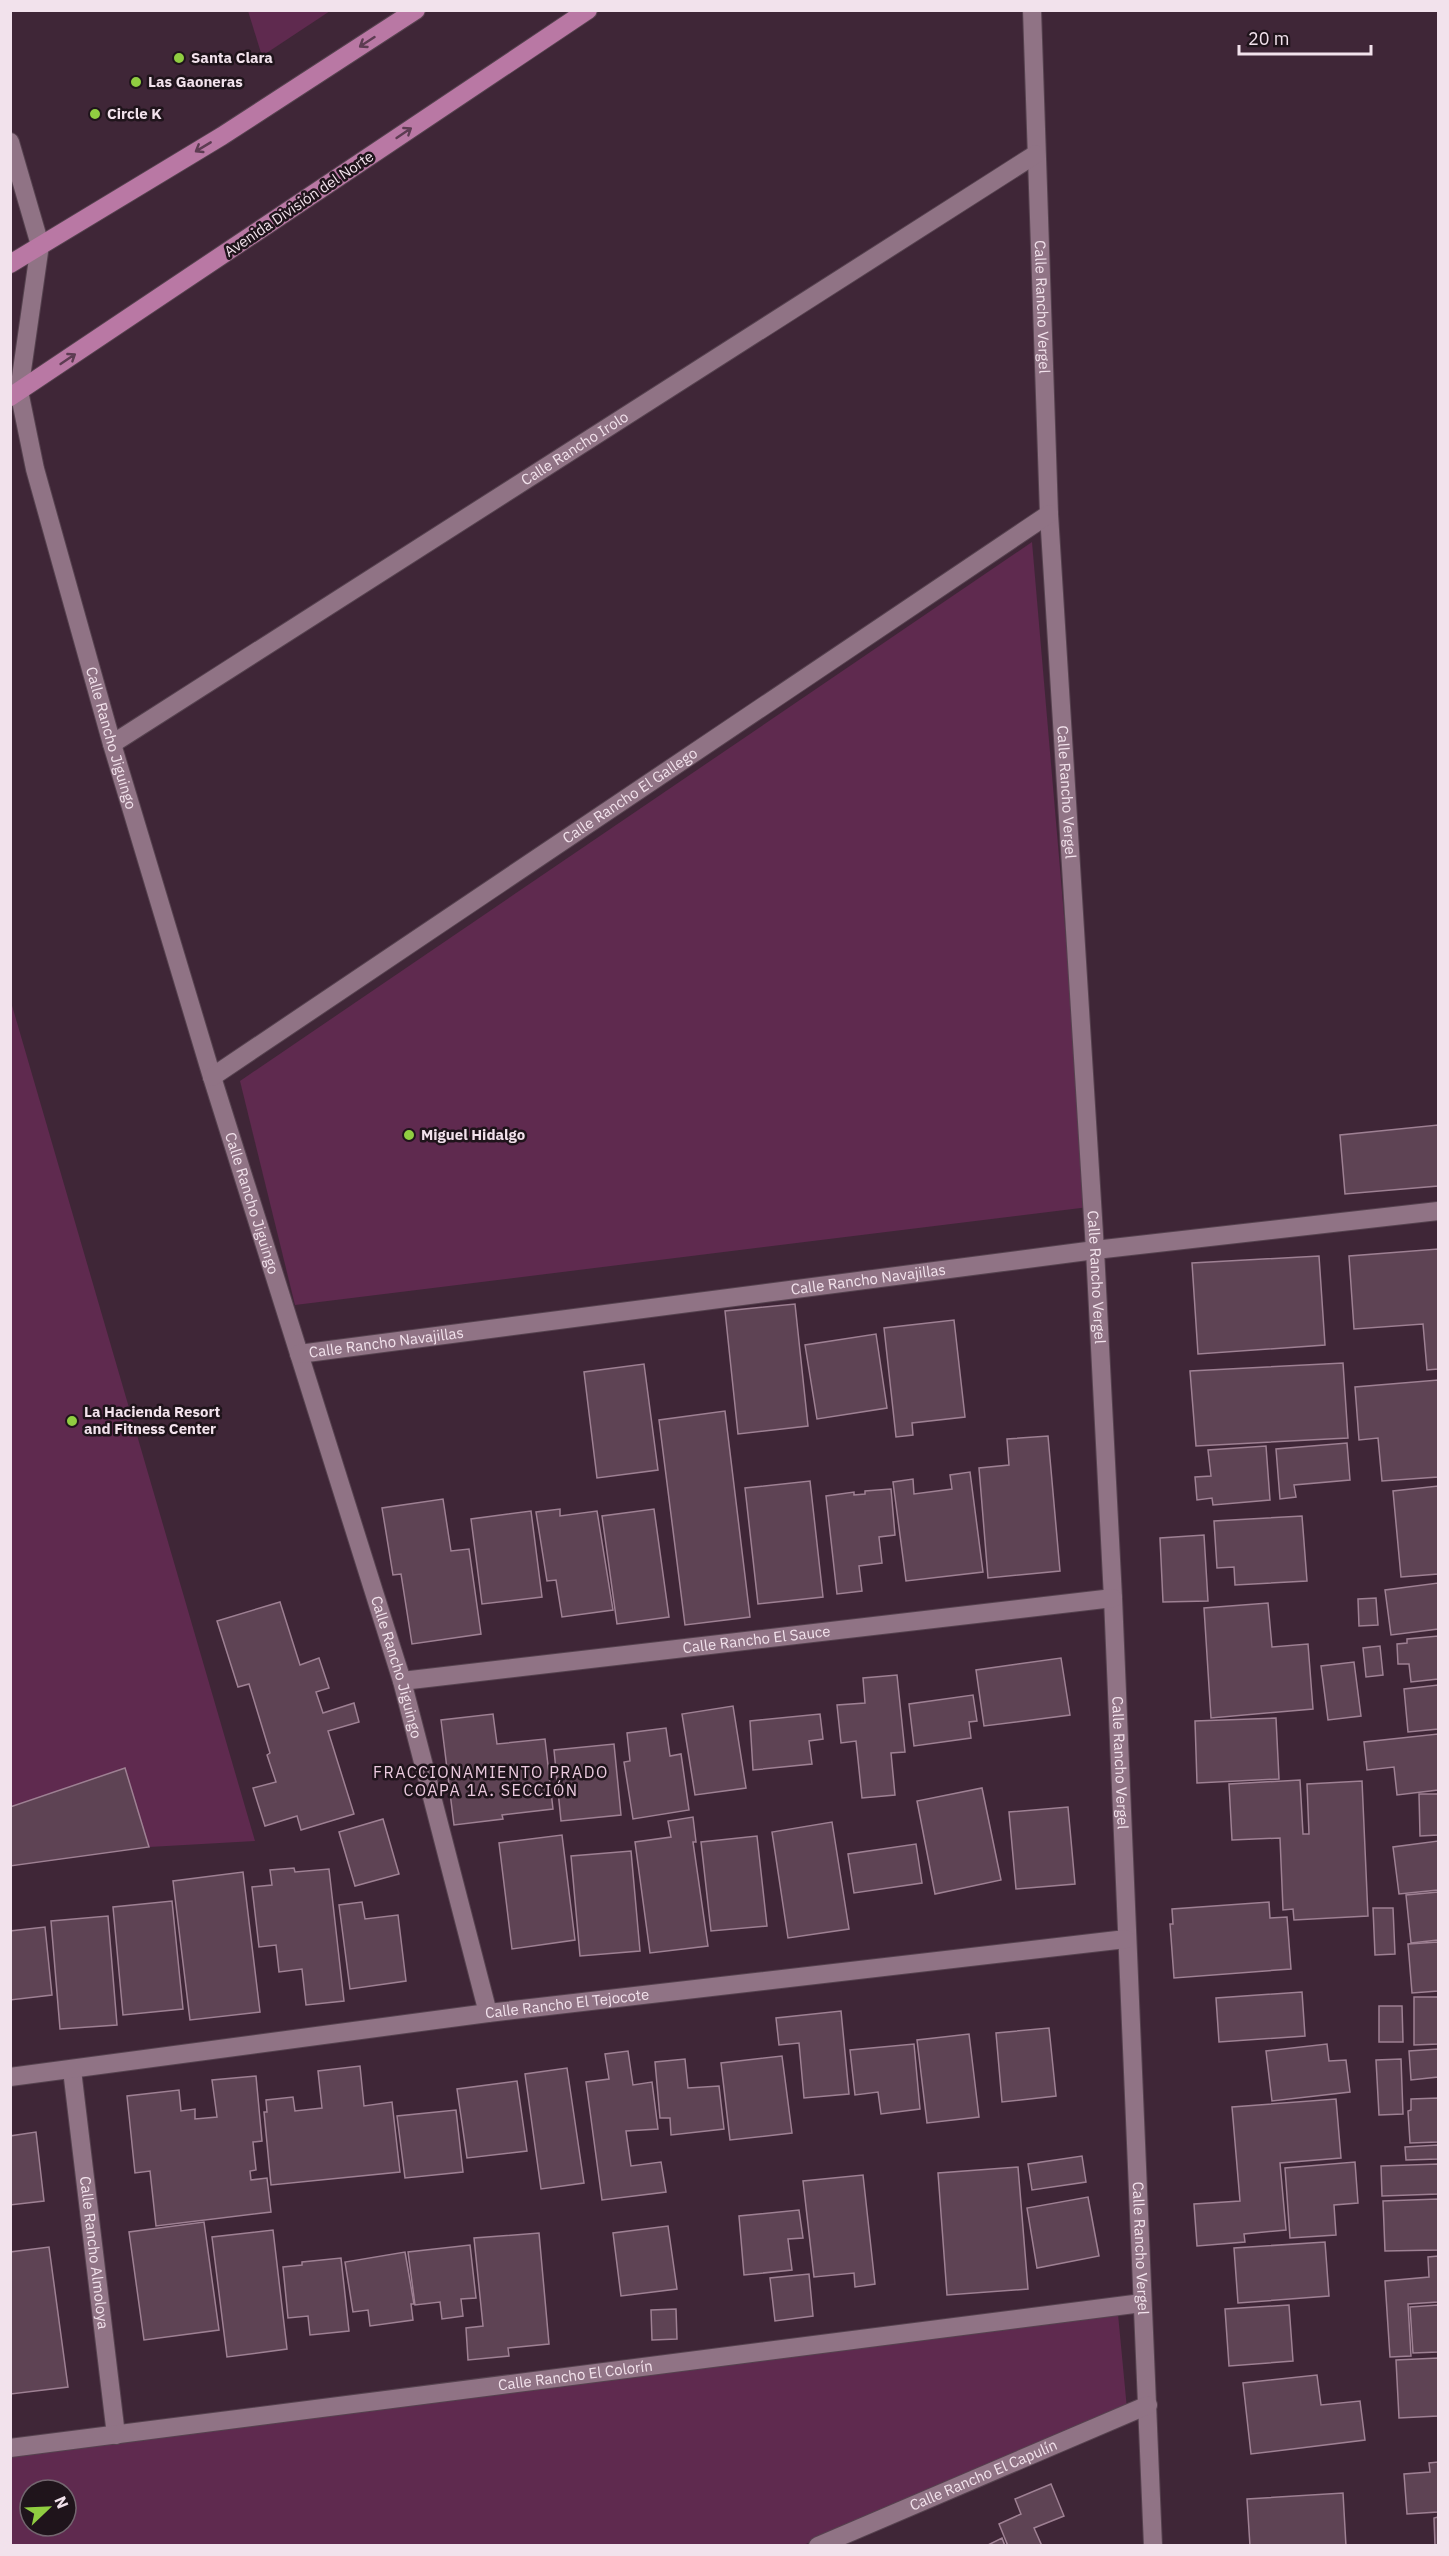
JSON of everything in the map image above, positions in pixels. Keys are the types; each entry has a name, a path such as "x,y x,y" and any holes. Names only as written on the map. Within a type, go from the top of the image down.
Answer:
{"main road":[{"path":"10,264 222,135 416,10"},
{"name":"Avenida División del Norte","path":"15,394 588,10"}],"street":[{"name":"Calle Rancho Vergel","path":"1032,10 1049,514 1095,1250 1113,1598 1153,2546"},
{"path":"10,142 40,244"},
{"name":"Calle Rancho Irolo","path":"112,744 1036,154"},
{"name":"Calle Rancho Jiguingo","path":"40,244 15,394 112,744 212,1077 402,1681 488,2013"},
{"name":"Calle Rancho El Gallego","path":"212,1077 1049,514"},
{"name":"Calle Rancho Navajillas","path":"299,1354 1095,1250 1438,1210"},
{"name":"Calle Rancho El Sauce","path":"402,1681 1113,1598"},
{"name":"Calle Rancho El Tejocote","path":"10,2077 488,2013 1126,1939"},
{"name":"Calle Rancho Almoloya","path":"72,2070 117,2435"},
{"name":"Calle Rancho El Colorín","path":"10,2448 1142,2303"},
{"name":"Calle Rancho El Capulín","path":"818,2546 1148,2405"}],"shaded area":[{"path":"248,10 330,11 262,56"},
{"path":"1032,542 1089,1207 295,1305 240,1081"},
{"name":"La Hacienda Resort and Fitness Center","path":"11,1002 255,1841 149,1847 11,1866"},
{"path":"1118,2314 1127,2409 801,2546 11,2545 10,2457"}],"building":[{"path":"1438,1125 1438,1186 1345,1194 1340,1135"},
{"path":"1438,1249 1438,1369 1427,1370 1423,1324 1354,1329 1349,1256"},
{"path":"1319,1256 1325,1345 1198,1354 1192,1263"},
{"path":"795,1304 808,1426 738,1434 725,1311"},
{"path":"954,1320 965,1417 912,1423 913,1435 896,1437 884,1328"},
{"path":"876,1334 887,1408 817,1419 805,1345"},
{"path":"1343,1363 1348,1438 1196,1446 1190,1371"},
{"path":"644,1364 658,1470 597,1478 584,1372"},
{"path":"1438,1380 1438,1477 1382,1481 1378,1438 1359,1440 1355,1387"},
{"path":"725,1411 750,1617 685,1625 659,1420"},
{"path":"1048,1436 1060,1571 988,1578 979,1468 1009,1465 1007,1439"},
{"path":"1347,1443 1350,1480 1294,1485 1296,1497 1280,1499 1276,1449"},
{"path":"1266,1446 1270,1500 1213,1505 1212,1498 1197,1500 1195,1477 1211,1476 1208,1450"},
{"path":"970,1472 983,1572 906,1581 893,1482 913,1479 914,1494 952,1489 950,1475"},
{"path":"810,1481 823,1597 758,1604 745,1488"},
{"path":"1438,1486 1438,1574 1401,1577 1393,1491"},
{"path":"891,1489 895,1535 879,1537 882,1563 859,1566 862,1591 837,1594 826,1496 854,1492 854,1495 865,1494 865,1491"},
{"path":"443,1499 451,1551 469,1549 481,1634 412,1644 401,1574 393,1575 382,1508"},
{"path":"560,1509 560,1516 597,1511 613,1610 562,1617 556,1580 547,1581 536,1512"},
{"path":"654,1509 669,1617 617,1624 602,1516"},
{"path":"531,1511 542,1597 482,1604 471,1519"},
{"path":"1302,1516 1307,1581 1235,1585 1234,1567 1217,1568 1214,1521"},
{"path":"1204,1535 1208,1601 1163,1602 1160,1538"},
{"path":"1438,1583 1438,1629 1391,1635 1385,1590"},
{"path":"1376,1598 1378,1625 1359,1626 1358,1599"},
{"path":"280,1602 300,1665 319,1658 329,1688 316,1692 323,1713 354,1703 359,1722 328,1731 354,1814 301,1830 297,1816 265,1826 253,1788 276,1782 267,1755 270,1753 249,1684 238,1687 217,1621"},
{"path":"1268,1603 1272,1647 1308,1644 1313,1709 1211,1718 1204,1608"},
{"path":"1438,1636 1438,1679 1411,1682 1409,1664 1398,1664 1397,1644 1407,1643 1407,1639"},
{"path":"1380,1646 1383,1675 1366,1677 1363,1648"},
{"path":"1061,1658 1070,1715 984,1726 976,1670"},
{"path":"1354,1662 1361,1716 1328,1720 1321,1666"},
{"path":"897,1675 905,1752 891,1753 895,1795 862,1798 856,1741 841,1743 837,1705 865,1703 863,1678"},
{"path":"1438,1685 1438,1729 1408,1732 1404,1689"},
{"path":"973,1695 977,1721 969,1722 971,1738 914,1746 909,1704"},
{"path":"733,1706 746,1788 695,1795 682,1714"},
{"path":"493,1714 497,1744 545,1739 553,1809 502,1815 503,1819 454,1825 441,1720"},
{"path":"820,1714 823,1739 809,1741 812,1764 753,1770 750,1721"},
{"path":"1276,1718 1279,1779 1197,1783 1195,1721"},
{"path":"666,1728 670,1756 681,1754 689,1810 633,1819 624,1762 630,1761 627,1733"},
{"path":"1438,1734 1438,1790 1397,1795 1394,1767 1367,1770 1364,1742"},
{"path":"614,1744 621,1815 561,1821 554,1750"},
{"path":"125,1768 149,1847 10,1866 10,1807"},
{"path":"1300,1780 1303,1834 1309,1834 1307,1784 1362,1781 1368,1916 1294,1920 1293,1909 1283,1910 1280,1838 1232,1840 1229,1784"},
{"path":"982,1788 1001,1880 935,1894 917,1801"},
{"path":"1419,1794 1438,1794 1438,1835 1420,1836"},
{"path":"1068,1807 1075,1884 1016,1889 1009,1812"},
{"path":"693,1817 696,1842 693,1842 708,1946 650,1953 635,1842 671,1837 668,1821"},
{"path":"383,1819 399,1874 355,1886 339,1832"},
{"path":"832,1822 849,1929 788,1938 772,1832"},
{"path":"562,1835 575,1940 512,1949 499,1843"},
{"path":"757,1836 767,1926 711,1931 701,1842"},
{"path":"1438,1841 1438,1890 1399,1894 1393,1847"},
{"path":"916,1844 922,1883 854,1893 848,1854"},
{"path":"631,1851 640,1951 580,1956 571,1856"},
{"path":"294,1868 295,1872 329,1869 344,2001 306,2005 302,1969 279,1972 276,1945 259,1947 252,1887 272,1885 270,1870"},
{"path":"243,1872 260,2012 190,2020 173,1881"},
{"path":"1438,1892 1438,1940 1411,1943 1406,1895"},
{"path":"172,1901 183,2009 123,2015 113,1907"},
{"path":"362,1902 365,1919 398,1915 406,1981 350,1989 339,1905"},
{"path":"1269,1902 1270,1918 1287,1917 1291,1969 1174,1978 1170,1924 1173,1924 1172,1909"},
{"path":"1373,1908 1393,1908 1395,1954 1375,1955"},
{"path":"108,1916 117,2025 60,2029 51,1921"},
{"path":"45,1927 52,1995 10,2000 10,1931"},
{"path":"1438,1942 1438,1991 1412,1993 1408,1944"},
{"path":"1302,1992 1305,2036 1219,2042 1216,1998"},
{"path":"1414,1997 1438,1997 1438,2044 1414,2045"},
{"path":"1379,2006 1402,2006 1403,2042 1379,2042"},
{"path":"841,2011 849,2094 804,2098 799,2043 779,2045 776,2018"},
{"path":"1049,2028 1056,2096 1002,2102 996,2033"},
{"path":"969,2034 979,2117 927,2123 917,2040"},
{"path":"914,2044 920,2109 881,2114 878,2092 855,2095 850,2050"},
{"path":"1327,2044 1329,2061 1346,2060 1350,2092 1272,2101 1266,2051"},
{"path":"1438,2049 1438,2077 1411,2080 1409,2051"},
{"path":"628,2051 633,2085 652,2082 658,2129 626,2131 631,2166 661,2162 666,2192 602,2200 586,2082 609,2079 605,2054"},
{"path":"782,2056 792,2133 730,2140 721,2063"},
{"path":"685,2059 688,2088 719,2086 724,2129 671,2135 670,2118 660,2118 655,2062"},
{"path":"1401,2059 1403,2114 1379,2115 1376,2060"},
{"path":"360,2066 364,2106 392,2102 400,2172 271,2185 264,2112 267,2112 266,2100 293,2097 295,2111 322,2108 318,2071"},
{"path":"567,2068 584,2183 541,2189 525,2074"},
{"path":"256,2076 262,2141 253,2142 256,2170 250,2171 251,2180 267,2178 271,2212 156,2226 150,2171 135,2173 127,2096 179,2090 181,2111 195,2109 195,2119 217,2117 212,2080"},
{"path":"517,2081 527,2151 467,2158 457,2089"},
{"path":"1438,2098 1438,2142 1410,2143 1408,2111 1411,2110 1411,2099"},
{"path":"1336,2099 1341,2158 1280,2163 1286,2230 1244,2234 1245,2242 1197,2246 1194,2204 1240,2201 1232,2107"},
{"path":"456,2110 463,2172 405,2178 397,2116"},
{"path":"36,2132 44,2201 10,2205 10,2136"},
{"path":"1438,2145 1438,2159 1406,2160 1405,2147"},
{"path":"1082,2156 1086,2182 1032,2190 1028,2164"},
{"path":"1355,2162 1358,2203 1334,2205 1336,2235 1290,2238 1285,2168"},
{"path":"1438,2164 1438,2194 1382,2196 1381,2166"},
{"path":"1018,2167 1028,2289 947,2295 938,2173"},
{"path":"863,2175 875,2284 855,2287 854,2273 814,2277 803,2181"},
{"path":"1088,2197 1099,2256 1037,2268 1027,2208"},
{"path":"1438,2199 1438,2250 1385,2251 1383,2201"},
{"path":"799,2210 803,2238 788,2239 792,2270 744,2275 739,2216"},
{"path":"204,2222 219,2330 144,2340 129,2232"},
{"path":"668,2226 677,2289 621,2296 613,2233"},
{"path":"273,2230 287,2349 227,2357 212,2237"},
{"path":"539,2233 549,2344 508,2348 509,2356 468,2360 466,2328 483,2326 474,2238"},
{"path":"1325,2242 1329,2296 1238,2303 1234,2248"},
{"path":"470,2245 476,2298 461,2299 463,2316 442,2319 440,2302 415,2305 408,2252"},
{"path":"49,2247 68,2387 11,2394 10,2252"},
{"path":"405,2252 414,2304 411,2304 413,2320 370,2326 368,2310 353,2312 345,2262"},
{"path":"1438,2256 1438,2302 1408,2304 1411,2356 1390,2357 1385,2281 1429,2277 1428,2257"},
{"path":"341,2258 349,2331 310,2335 308,2316 288,2318 283,2267 302,2265 302,2262"},
{"path":"809,2274 813,2316 775,2321 770,2278"},
{"path":"1289,2305 1293,2361 1229,2366 1225,2309"},
{"path":"1438,2305 1438,2352 1413,2353 1410,2307"},
{"path":"676,2309 677,2339 652,2340 651,2310"},
{"path":"1438,2358 1438,2416 1399,2418 1396,2360"},
{"path":"1317,2375 1321,2405 1360,2401 1365,2440 1251,2454 1243,2383"},
{"path":"1438,2462 1438,2512 1407,2514 1404,2474 1430,2472 1429,2463"},
{"path":"1051,2484 1064,2516 1034,2528 1042,2546 1008,2546 999,2524 1021,2514 1015,2499"},
{"path":"1343,2493 1346,2546 1250,2546 1247,2499"},
{"path":"1438,2517 1438,2546 1435,2546 1434,2518"},
{"path":"1002,2538 1005,2546 986,2546"}],"place":[{"name":"Santa Clara","path":"179,58"},
{"name":"Las Gaoneras","path":"136,82"},
{"name":"Circle K","path":"95,114"},
{"name":"Miguel Hidalgo","path":"409,1135"},
{"name":"La Hacienda Resort and Fitness Center","path":"72,1421"}],"district":[{"name":"FRACCIONAMIENTO PRADO COAPA 1A. SECCIÓN","path":"491,1781"}]}
